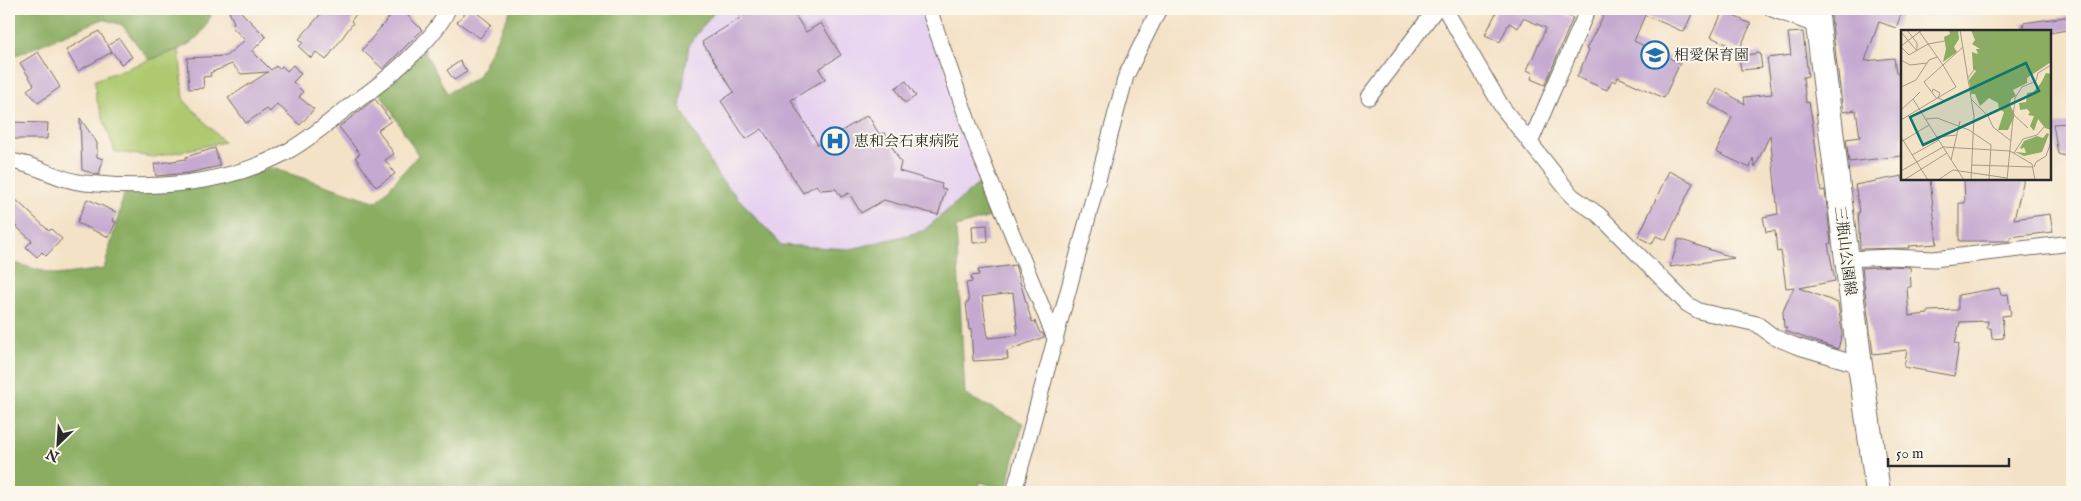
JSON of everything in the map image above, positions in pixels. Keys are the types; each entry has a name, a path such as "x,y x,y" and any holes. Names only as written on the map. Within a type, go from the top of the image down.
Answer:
{"main road":[{"name":"三瓶山公園線","path":"1817,18 1846,259 1878,492"}],"street":[{"path":"9,160 83,183 157,186 223,176 259,165 289,150 372,91 399,67 443,21 448,9"},
{"path":"929,9 978,150 1056,341"},
{"path":"1014,492 1126,76 1159,9"},
{"path":"1369,97 1436,9"},
{"path":"1444,9 1502,107 1572,196 1599,215 1687,304 1708,314 1757,324 1774,337 1796,346 1860,365"},
{"path":"1530,143 1588,9"},
{"path":"1772,9 1817,18"},
{"path":"1846,259 1891,257 1934,259 2072,243"}],"shaded area":[{"name":"恵和会石東病院","path":"717,9 924,9 983,180 923,231 851,249 781,245 718,176 680,107 689,44"}],"green space":[{"path":"9,9 213,9 203,31 189,44 149,60 122,25 103,19 9,58"},
{"path":"511,9 717,9 689,44 680,107 718,176 781,245 851,249 923,231 983,180 1000,214 956,227 965,395 1023,423 1006,490 980,482 978,492 9,492 9,265 11,262 56,275 104,269 125,191 233,181 272,168 377,202 418,155 379,91 424,50 447,93 478,77"},
{"path":"179,49 184,100 224,142 154,157 115,152 96,98 95,80"}],"building":[{"path":"228,9 238,9 266,37 252,51 271,70 276,66 279,69 282,66 287,71 293,65 301,74 293,82 303,92 299,97 314,109 300,125 277,104 270,112 267,109 246,123 228,98 268,72 241,74 232,64 210,73 211,76 203,77 204,88 189,89 187,58 226,56 245,40 231,26 234,23"},
{"path":"325,9 360,9 351,21 353,23 326,60 316,52 311,58 299,47 303,42 299,39"},
{"path":"396,9 401,9 422,30 383,69 362,50"},
{"path":"469,9 472,9 491,24 480,38 457,22"},
{"path":"734,9 791,9 806,32 821,23 841,55 819,69 825,79 791,100 818,145 868,115 879,134 885,133 901,163 899,171 942,184 941,188 946,189 938,215 884,200 861,213 849,193 841,197 836,189 820,190 816,185 803,193 762,129 746,139 721,101 734,92 702,42 740,18"},
{"path":"1498,9 1542,9 1554,14 1556,11 1573,18 1545,85 1531,79 1533,73 1527,70 1546,28 1523,18 1518,28 1509,23 1500,42 1485,35"},
{"path":"1607,9 1694,9 1684,32 1645,15 1634,41 1680,63 1664,98 1618,77 1616,82 1612,80 1607,90 1577,77 1589,50 1586,49"},
{"path":"1830,9 1903,9 1896,28 1879,22 1865,61 1894,58 1896,73 1901,76 1901,156 1849,162 1846,139 1860,137 1856,110 1843,112"},
{"path":"1723,11 1751,24 1739,50 1711,37"},
{"path":"2072,16 2072,29 2051,33 2051,30 2024,30 2023,23"},
{"path":"99,31 112,52 78,71 66,50"},
{"path":"1803,32 1808,76 1803,77 1806,103 1809,102 1812,119 1821,191 1825,190 1831,243 1828,244 1835,281 1799,288 1838,303 1842,334 1838,349 1785,331 1787,328 1784,327 1783,311 1794,287 1786,288 1781,251 1777,252 1775,231 1766,232 1763,217 1778,214 1770,135 1755,167 1753,158 1750,168 1716,152 1732,117 1709,104 1718,88 1745,104 1744,97 1772,94 1767,58 1791,55 1788,33"},
{"path":"119,38 132,57 121,64 108,46"},
{"path":"38,52 60,87 38,103 27,90 34,85 20,63"},
{"path":"1760,53 1762,68 1741,70 1739,56"},
{"path":"460,61 467,72 454,80 447,70"},
{"path":"906,81 916,96 905,103 895,88"},
{"path":"375,99 391,121 378,130 394,154 385,160 395,174 376,187 355,157 360,154 339,127"},
{"path":"80,118 97,143 97,157 103,159 99,175 82,170"},
{"path":"9,122 48,123 47,139 9,139"},
{"path":"2069,123 2072,158 2058,154 2053,124"},
{"path":"215,148 220,166 188,173 156,176 154,164 186,159 186,157"},
{"path":"1669,171 1693,183 1666,240 1656,236 1652,244 1638,237"},
{"path":"1901,176 1901,180 1930,180 1937,244 1909,246 1909,248 1860,249 1858,212 1860,212 1855,185"},
{"path":"1964,180 2024,180 2014,219 2050,214 2053,232 2010,237 2010,241 1959,241 1959,203 1965,203"},
{"path":"9,193 49,231 51,229 62,239 46,256 42,252 37,257 26,247 32,241 9,220"},
{"path":"87,199 116,212 113,221 116,222 109,237 77,223"},
{"path":"987,225 988,242 973,243 972,226"},
{"path":"1679,239 1734,258 1670,267"},
{"path":"1015,265 1032,322 1035,321 1040,333 1043,333 1044,337 1007,351 1008,359 973,361 971,329 969,330 966,302 969,302 966,283 972,282 971,276 979,275 978,270","holes":["1013,293 1018,335 988,338 982,297"]},
{"path":"1910,267 1911,287 1907,287 1909,316 1928,314 1928,311 1958,310 1958,295 1999,288 2001,295 2008,294 2011,315 2002,316 2004,338 1992,339 1991,328 1987,328 1988,321 1960,322 1955,343 1959,344 1954,376 1904,367 1907,350 1873,354 1862,268"}],"place":[{"name":"相愛保育園","path":"1655,55"},
{"name":"恵和会石東病院","path":"835,141"}]}
